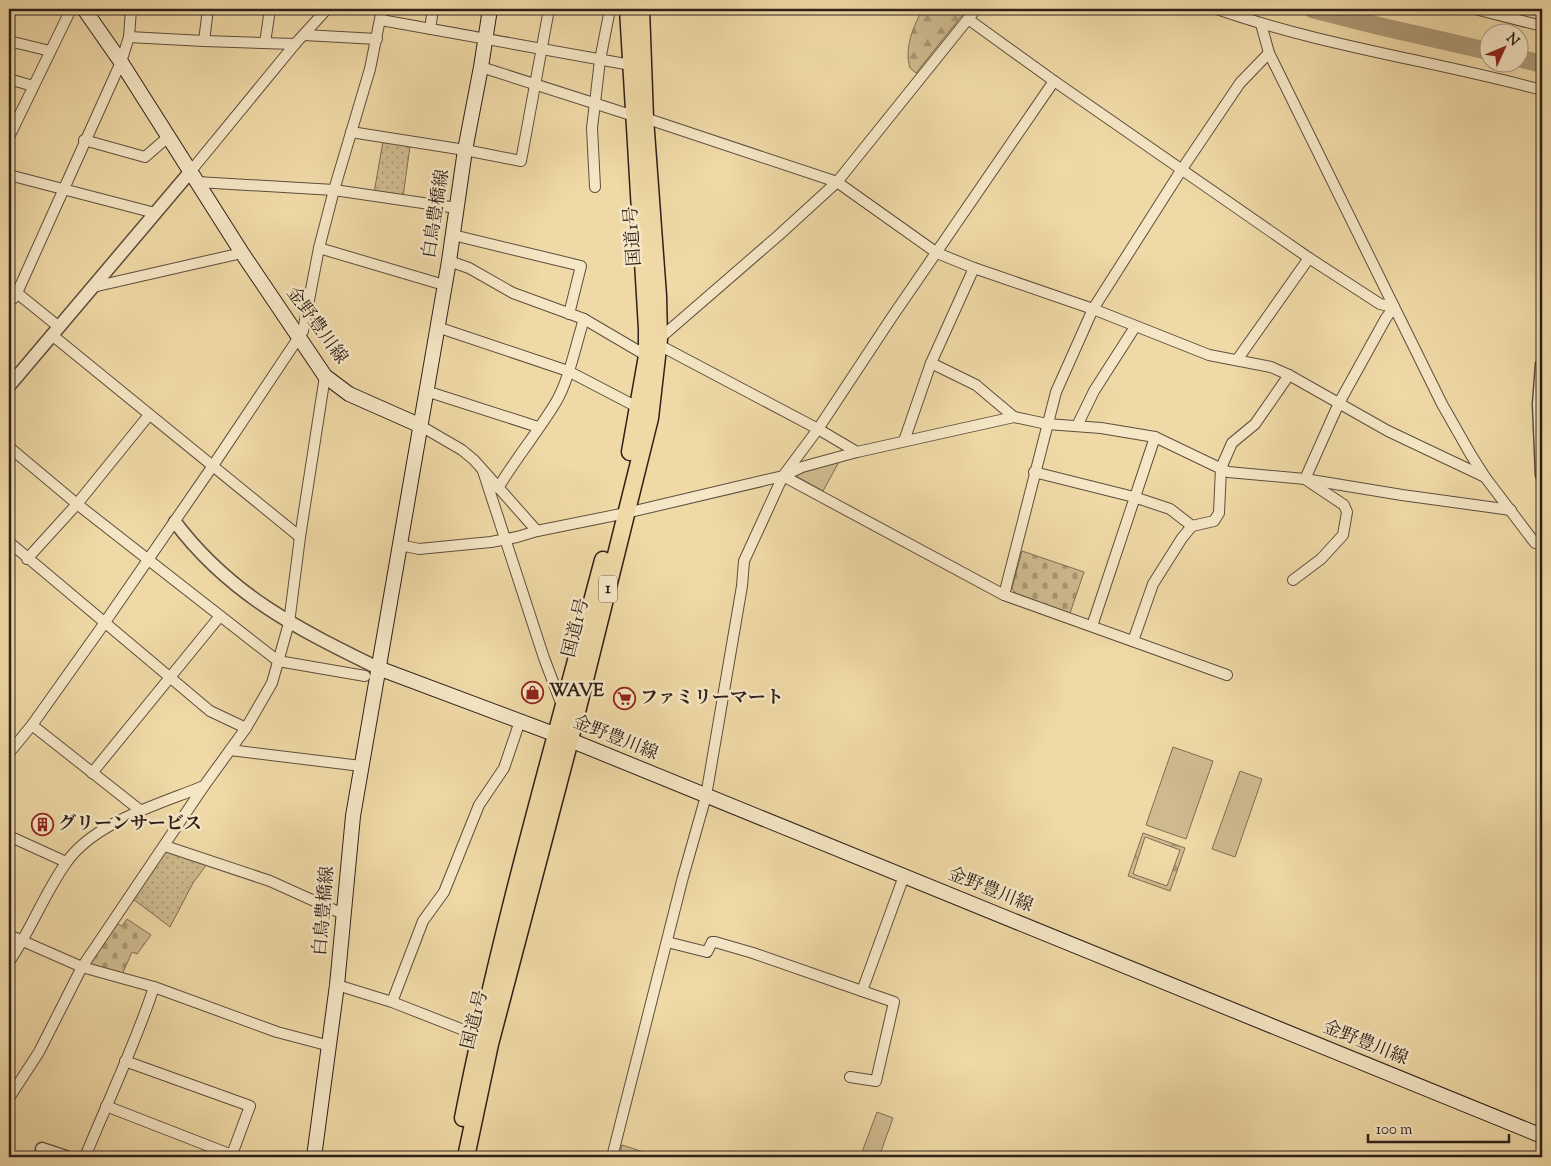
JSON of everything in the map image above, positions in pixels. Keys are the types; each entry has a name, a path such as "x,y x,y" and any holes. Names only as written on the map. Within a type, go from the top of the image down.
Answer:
{"highway":[{"name":"国道1号","path":"628,9 631,65 640,117"},
{"name":"国道1号","path":"466,1157 490,1044 563,737 564,709 650,418 655,347 640,117 641,9"},
{"name":"国道1号","path":"455,1157 479,1036 563,737 621,514 639,408 655,347"}],"main road":[{"name":"金野豊川線","path":"84,9 242,253 325,376 349,394 419,425"},
{"name":"白鳥豊橋線","path":"419,425 449,261 465,150 490,9"},
{"path":"378,668 419,425"},
{"name":"金野豊川線","path":"378,668 563,737 1542,1136"},
{"name":"白鳥豊橋線","path":"314,1157 337,986 352,816 378,668"}],"street":[{"path":"10,130 71,9"},
{"path":"131,9 129,36 120,62 13,296 149,415 300,538"},
{"path":"204,42 208,9"},
{"path":"265,43 270,9"},
{"path":"9,386 155,213 194,177 295,44 327,9"},
{"path":"9,753 32,725 175,522 299,338 334,190 370,69 382,9"},
{"path":"430,29 433,9"},
{"path":"351,132 465,150 520,161 549,9"},
{"path":"595,187 592,128 594,103 610,9"},
{"path":"655,347 837,182 976,9"},
{"path":"1217,9 1261,24 1339,44 1542,90"},
{"path":"1475,9 1542,26"},
{"path":"968,19 1309,258 1380,304 1394,307"},
{"path":"381,20 631,65"},
{"path":"1261,24 1269,53 1442,404 1485,477 1535,543 1542,543"},
{"path":"129,36 204,42 295,44"},
{"path":"304,36 377,39"},
{"path":"9,41 50,51"},
{"path":"1004,595 1056,392 1093,309 1182,169 1240,83 1269,53"},
{"path":"481,67 837,182 937,253 974,268 1093,309 1209,355 1271,367 1388,430 1485,477"},
{"path":"9,79 33,86"},
{"path":"612,1157 683,877 706,796 742,586 744,562 782,476 818,429 1054,81"},
{"path":"84,140 145,156 168,137"},
{"path":"9,175 155,213"},
{"path":"194,177 334,190 457,208"},
{"path":"453,235 581,266 569,314"},
{"path":"319,248 444,285"},
{"path":"93,287 242,253"},
{"path":"1238,360 1309,258"},
{"path":"449,261 469,268 513,293 655,347 818,429 857,452"},
{"path":"904,441 931,363 974,268"},
{"path":"1305,479 1339,403 1394,307"},
{"path":"498,488 557,401 584,319"},
{"path":"1077,426 1094,391 1135,327"},
{"path":"437,328 568,371 639,408"},
{"path":"931,363 976,385 1014,417"},
{"path":"1542,365 1539,404 1542,475"},
{"path":"1133,641 1153,584 1182,538 1192,526 1214,521 1219,513 1221,468 1232,442 1255,424 1289,375"},
{"path":"9,1098 39,1052 82,967 204,786 246,728 272,683 289,623 325,376"},
{"path":"426,391 538,427"},
{"path":"28,559 77,504 149,415"},
{"path":"400,545 419,549 505,539 782,476 802,467 857,452 1014,417 1047,424 1101,428 1155,437 1228,472 1305,479 1402,496 1511,510"},
{"path":"419,425 462,450 474,460 537,531"},
{"path":"1092,626 1155,437"},
{"path":"9,447 77,504 278,661 364,676"},
{"path":"483,471 544,658 564,709"},
{"path":"1034,472 1134,497 1170,509 1192,526"},
{"path":"782,476 1004,595 1227,675"},
{"path":"1293,580 1321,559 1343,535 1347,512 1344,505 1305,479"},
{"path":"175,522 206,558 229,580 289,623 378,668"},
{"path":"9,542 210,711 246,728"},
{"path":"92,773 220,616"},
{"path":"392,1002 423,921 444,892 479,805 504,768 520,721"},
{"path":"32,725 141,811"},
{"path":"230,750 361,766"},
{"path":"9,962 66,862 86,840 99,830 204,786"},
{"path":"9,836 66,862"},
{"path":"165,846 270,882 343,914"},
{"path":"862,991 904,876"},
{"path":"9,935 82,967 154,987 277,1032 330,1046"},
{"path":"667,942 707,952 712,942 716,942 894,1002 876,1082 850,1077"},
{"path":"337,986 392,1002 479,1036"},
{"path":"85,1157 124,1061 141,1027 154,987"},
{"path":"106,1106 232,1156 250,1106 124,1061"},
{"path":"42,1149 66,1157"}],"green space":[{"path":"923,9 967,9 916,73 910,68 908,53 913,30"},
{"path":"383,141 410,146 403,197 374,193"},
{"path":"839,462 823,491 796,476 796,474"},
{"path":"1022,551 1084,572 1070,613 1015,593 1012,588"},
{"path":"1173,747 1213,761 1186,839 1146,825"},
{"path":"1240,771 1262,779 1235,857 1212,849"},
{"path":"1143,833 1185,848 1170,891 1128,876","holes":["1145,837 1180,850 1167,886 1133,874"]},
{"path":"169,850 207,864 193,883 170,927 133,899 165,852"},
{"path":"127,919 151,935 137,954 132,952 121,977 89,966 88,963 116,923 122,926"},
{"path":"877,1112 893,1118 879,1157 862,1152"},
{"path":"622,1145 659,1157 619,1157"}],"waterway":[{"path":"1312,9 1478,49"},
{"path":"1528,60 1542,64"}],"place":[{"name":"WAVE","path":"533,692"},
{"name":"ファミリーマート","path":"624,699"},
{"name":"グリーンサービス","path":"42,825"}]}
